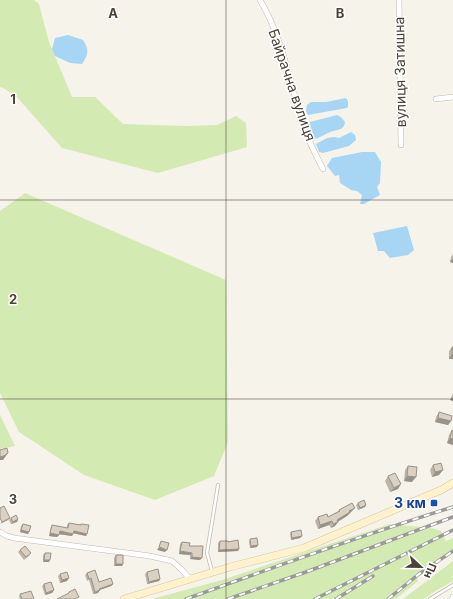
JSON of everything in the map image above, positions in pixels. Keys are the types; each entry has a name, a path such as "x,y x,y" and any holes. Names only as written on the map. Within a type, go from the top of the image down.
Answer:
{"street":[{"name":"Байрачна вулиця","path":"260,0 278,42 306,132 324,169"},
{"name":"вулиця Затишна","path":"399,0 401,145"},
{"path":"436,99 453,97"},
{"path":"124,599 190,579 304,548 441,490 453,483"},
{"path":"0,532 14,538 172,560 190,579"}],"lane":[{"path":"212,573 207,553 218,485"},
{"path":"430,599 453,585"}],"green space":[{"path":"0,0 34,0 39,4 49,42 72,97 95,97 123,124 186,126 217,125 236,116 246,123 247,147 158,173 62,148 16,96 0,87"},
{"path":"25,193 226,280 228,442 214,476 155,500 84,475 19,432 0,393 0,211"},
{"path":"0,415 15,446 0,449"},
{"path":"390,524 432,528 441,531 446,541 453,538 453,552 417,577 418,581 396,599 152,599 222,580"},
{"path":"453,561 453,581 424,599 403,599"}],"water":[{"path":"68,35 83,40 85,43 87,52 82,64 70,63 55,56 52,49 55,38"},
{"path":"346,98 348,101 347,108 308,115 306,111 307,105 311,102 326,102"},
{"path":"337,115 345,122 341,129 330,132 316,139 313,137 309,125 310,122"},
{"path":"351,132 355,135 356,140 349,146 323,153 319,152 316,144 327,138 339,138"},
{"path":"362,152 375,152 381,162 380,183 377,187 380,195 364,204 360,204 362,195 340,183 339,175 335,176 327,166 332,158"},
{"path":"407,226 414,250 408,255 390,258 384,251 378,251 373,233"}],"building":[{"path":"439,412 452,416 451,421 438,418"},
{"path":"452,430 453,431 453,439 450,438"},
{"path":"7,448 8,453 0,457 0,450"},
{"path":"441,463 443,470 435,472 433,465"},
{"path":"408,466 417,467 416,477 407,476"},
{"path":"395,473 401,484 394,488 388,476"},
{"path":"364,500 366,505 360,508 358,503"},
{"path":"352,503 355,508 337,520 338,522 333,524 332,521 320,525 318,517 327,514 328,517"},
{"path":"4,506 10,518 2,522 0,518 0,508"},
{"path":"16,515 18,519 13,522 11,518"},
{"path":"69,523 89,525 87,534 74,531 73,534 60,531 59,535 50,533 52,525 68,528"},
{"path":"23,524 31,526 29,532 21,530"},
{"path":"301,530 302,536 292,538 291,532"},
{"path":"257,538 258,545 251,546 250,539"},
{"path":"238,540 239,549 219,550 220,541 228,542"},
{"path":"161,541 169,543 167,550 159,547"},
{"path":"182,542 190,543 189,546 203,546 202,558 192,557 192,553 180,551"},
{"path":"25,546 31,553 26,557 20,550"},
{"path":"45,553 51,553 50,560 44,560"},
{"path":"116,555 123,555 123,564 116,564"},
{"path":"158,569 160,579 149,582 147,572"},
{"path":"95,570 99,582 111,578 113,584 95,592 91,578 89,579 87,573"},
{"path":"67,572 69,578 62,580 60,574"},
{"path":"51,582 54,590 46,593 44,584"},
{"path":"75,589 79,597 75,599 57,599 69,593"},
{"path":"31,591 34,599 22,599 20,594"}],"railway":[{"path":"186,599 285,563 453,507"},
{"path":"228,599 306,572 453,517"},
{"path":"315,599 453,530"},
{"path":"388,599 419,574 453,551"},
{"path":"336,599 373,576"}],"place":[{"name":"3 км","path":"434,503"}]}
